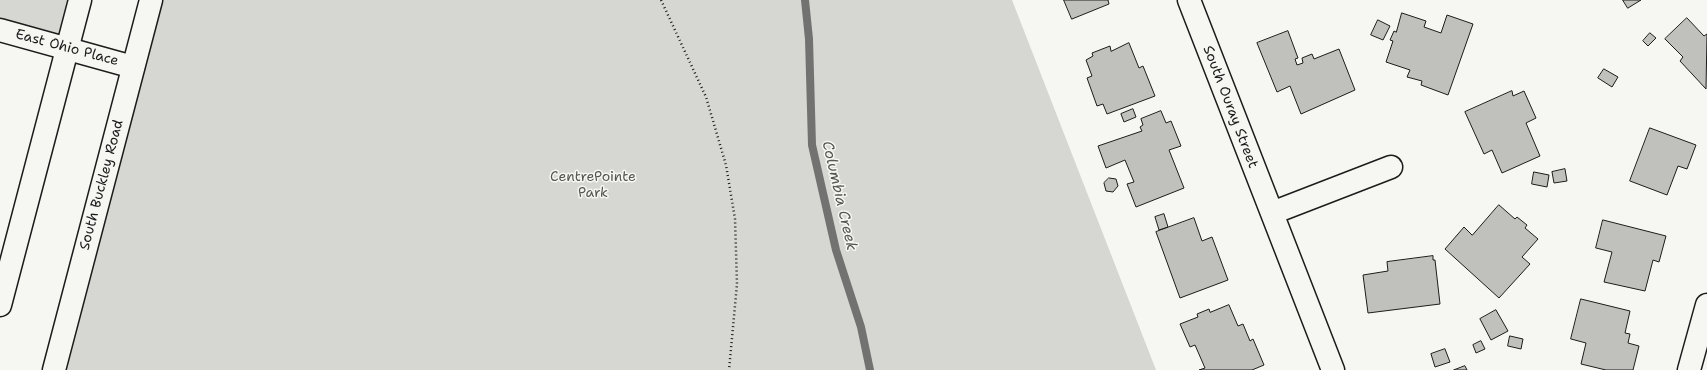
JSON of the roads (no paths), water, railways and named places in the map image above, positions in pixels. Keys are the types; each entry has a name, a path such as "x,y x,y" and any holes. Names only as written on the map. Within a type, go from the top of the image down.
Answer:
{"street":[{"path":"0,305 80,0"},
{"name":"South Buckley Road","path":"54,370 151,0"},
{"name":"South Ouray Street","path":"1189,0 1333,370"},
{"name":"East Ohio Place","path":"0,30 133,67"},
{"path":"1272,213 1391,167"},
{"path":"1690,370 1707,305"}],"waterway":[{"name":"Columbia Creek","path":"805,0 809,39 812,145 836,250 861,327 870,370"}],"park label":[{"name":"CentrePointe Park","path":"593,186"}]}
